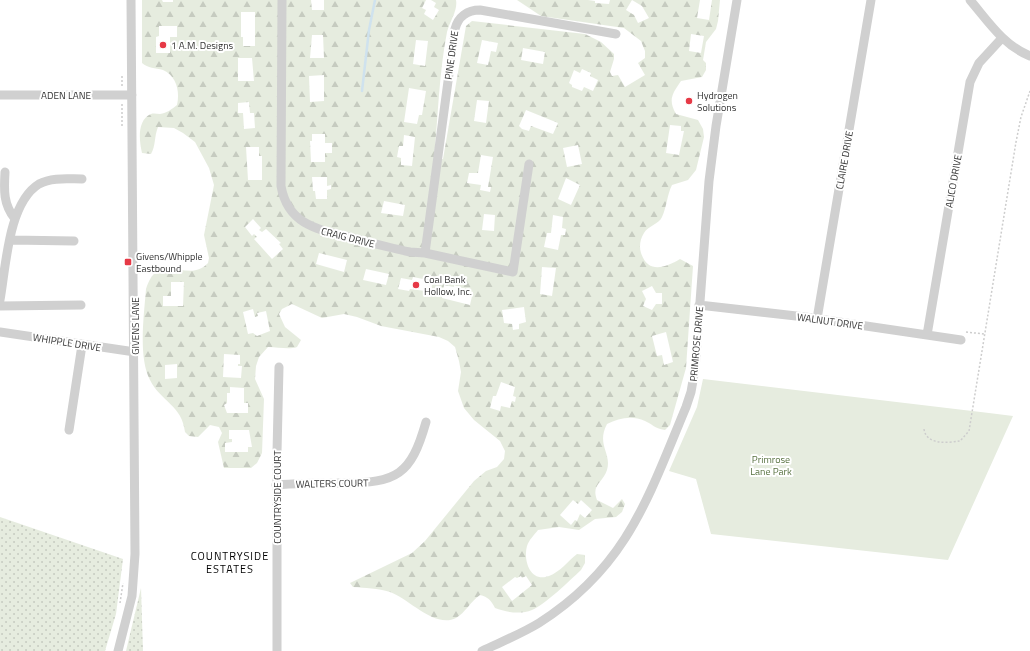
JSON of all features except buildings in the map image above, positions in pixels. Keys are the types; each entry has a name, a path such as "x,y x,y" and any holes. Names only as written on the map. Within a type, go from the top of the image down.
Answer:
{"street":[{"name":"GIVENS LANE","path":"118,651 132,596 136,554 131,0"},
{"name":"CRAIG DRIVE","path":"282,0 281,186 286,202 296,216 316,229 410,252 425,253 513,272 529,164"},
{"name":"PRIMROSE DRIVE","path":"482,651 538,623 567,604 607,565 628,536 647,499 688,401 694,379 709,181 716,126 737,0"},
{"name":"CLAIRE DRIVE","path":"817,319 871,0"},
{"path":"970,0 1002,38 1013,47 1030,56"},
{"name":"PINE DRIVE","path":"425,253 455,29 461,16 469,12 480,10 616,34"},
{"name":"ALICO DRIVE","path":"927,335 970,82 979,63 1002,38"},
{"name":"ADEN LANE","path":"0,95 132,95"},
{"path":"5,172 4,194 7,210 15,218"},
{"path":"0,300 15,218 28,194 39,184 52,179 82,180"},
{"path":"11,240 74,241"},
{"path":"0,306 82,305"},
{"name":"WALNUT DRIVE","path":"699,305 817,319 961,340"},
{"name":"WHIPPLE DRIVE","path":"0,332 135,352"},
{"path":"69,430 82,345"},
{"name":"COUNTRYSIDE COURT","path":"277,651 276,485 279,367"},
{"name":"WALTERS COURT","path":"276,485 297,483 365,483 386,480 400,472 412,458 420,443 426,422"}],"path":[{"path":"924,429 925,436 929,439 950,443 960,441 969,431 1016,142 1021,118 1030,91"},
{"path":"119,608 124,581"}],"green space":[{"path":"142,0 162,0 163,2 173,2 173,0 311,0 312,10 324,10 324,0 426,0 422,8 426,10 424,14 433,20 439,10 434,7 436,3 431,0 456,0 455,12 447,32 439,95 434,159 443,159 466,26 472,21 585,34 601,42 614,54 610,72 612,76 618,75 625,87 645,75 638,63 645,58 645,51 641,41 624,28 541,16 517,0 588,0 595,1 595,3 609,4 610,0 632,0 700,0 697,18 709,20 712,0 720,0 716,29 706,42 703,60 706,63 706,70 702,77 681,81 672,97 672,105 676,114 698,120 703,129 704,137 696,170 688,180 672,185 661,219 646,231 640,243 640,251 644,260 652,266 663,267 680,259 693,266 686,368 670,425 665,430 635,418 616,420 607,424 604,431 603,443 608,464 605,474 595,490 597,500 613,508 622,499 625,504 622,512 616,517 595,519 579,530 559,527 538,530 533,536 527,546 526,558 529,569 537,576 549,576 560,569 577,554 585,555 585,563 581,570 544,603 527,612 504,611 495,608 489,599 480,595 456,618 448,620 431,616 390,592 353,587 350,583 412,553 425,541 474,481 486,471 497,467 504,459 505,451 500,441 474,420 464,408 458,391 461,372 459,361 455,347 448,341 439,337 381,326 344,314 322,318 292,304 282,309 279,314 285,327 301,340 297,347 268,347 259,357 256,366 255,379 264,399 262,453 257,463 251,468 224,468 218,442 222,433 219,427 210,425 198,437 189,436 185,432 183,423 176,409 160,394 150,380 146,371 143,348 143,323 146,289 152,276 159,270 174,268 191,271 200,269 208,263 209,258 204,235 214,185 209,168 195,142 174,128 158,127 151,154 142,153 140,131 143,121 151,114 167,112 177,105 178,90 172,76 168,73 163,70 149,67 142,63","holes":["632,0 642,6 649,18 638,23 634,15 626,10","241,12 255,12 255,46 243,46 243,37 241,37","159,26 177,26 177,37 170,37 170,53 156,53 156,37 159,36","691,34 704,36 701,53 689,51","312,35 323,35 324,58 310,58","416,40 428,41 425,66 413,64","482,40 498,43 496,52 491,51 488,65 477,63","523,48 545,52 543,64 521,60","238,58 252,58 254,81 238,81","582,69 591,73 590,76 598,80 593,91 584,87 582,91 572,87 569,83 574,70 580,73","324,75 324,101 310,102 309,76","409,88 426,91 422,115 419,115 417,124 404,122","477,100 489,101 486,123 474,121","249,102 250,113 254,113 255,128 244,129 243,113 238,113 238,103","526,110 558,123 553,134 531,126 529,131 522,129 519,126","670,125 681,126 681,131 684,131 679,155 666,153","312,134 325,134 325,143 332,143 332,153 325,153 325,162 311,162 310,141 312,141","404,135 415,137 412,166 401,165 401,158 397,157 399,146 403,146","578,145 582,164 567,167 563,148","246,147 259,147 259,156 262,156 262,180 248,180","481,155 493,157 488,187 491,187 490,192 480,190 481,185 467,183 469,173 478,173","312,177 327,177 327,186 331,185 331,189 327,190 327,199 316,199 315,191 313,191","566,178 580,185 571,205 558,199","384,201 405,205 403,216 381,213","484,214 495,215 494,231 482,230","553,215 563,217 562,228 566,229 565,235 561,235 558,250 544,247 547,233 551,233","253,219 261,228 259,230 262,232 266,229 281,243 279,244 283,249 272,259 254,239 257,237 254,234 252,236 245,227","319,253 347,260 344,272 316,264","542,267 556,268 552,296 540,294","366,269 389,274 386,285 363,280","413,277 433,281 429,297 424,296 425,291 410,289 409,291 398,289 401,278 412,280","171,282 184,282 183,306 163,306 163,296 171,296","444,285 454,287 454,285 473,292 470,305 442,298","652,286 656,293 662,293 662,304 656,304 652,310 643,306 646,299 642,291","524,307 526,322 519,324 519,329 513,330 512,324 504,323 502,310","253,309 255,317 258,316 257,313 266,311 270,331 257,336 253,333 248,334 243,312","666,332 673,362 664,365 662,355 657,356 652,336","224,354 240,355 240,364 238,364 238,366 242,366 241,378 223,377","177,364 177,378 165,379 165,365","501,382 515,387 513,396 516,397 515,402 512,401 510,408 501,406 500,411 490,408 493,396 496,396","230,387 244,388 244,403 248,403 248,413 227,413 224,405 227,403 227,393 230,393","229,430 249,430 252,447 248,447 248,452 225,452 225,443 232,442 232,439 229,439","573,500 578,504 581,500 592,510 585,518 580,514 577,521 575,520 571,525 560,515","521,576 522,578 526,576 532,585 512,601 502,587 515,577 517,578"]},
{"name":"Primrose Lane Park","path":"703,379 1013,416 948,560 711,534 696,479 669,471 697,407"},
{"path":"0,517 123,559 116,614 105,651 0,651"},
{"path":"141,588 143,651 126,651"}],"waterway":[{"path":"362,91 369,30 375,0"}],"place":[{"name":"1 A.M. Designs","path":"163,45"},
{"name":"Hydrogen Solutions","path":"689,101"},
{"name":"Givens/Whipple Eastbound","path":"128,262"},
{"name":"Coal Bank Hollow, Inc.","path":"416,285"}],"district":[{"name":"COUNTRYSIDE ESTATES","path":"230,562"}]}
